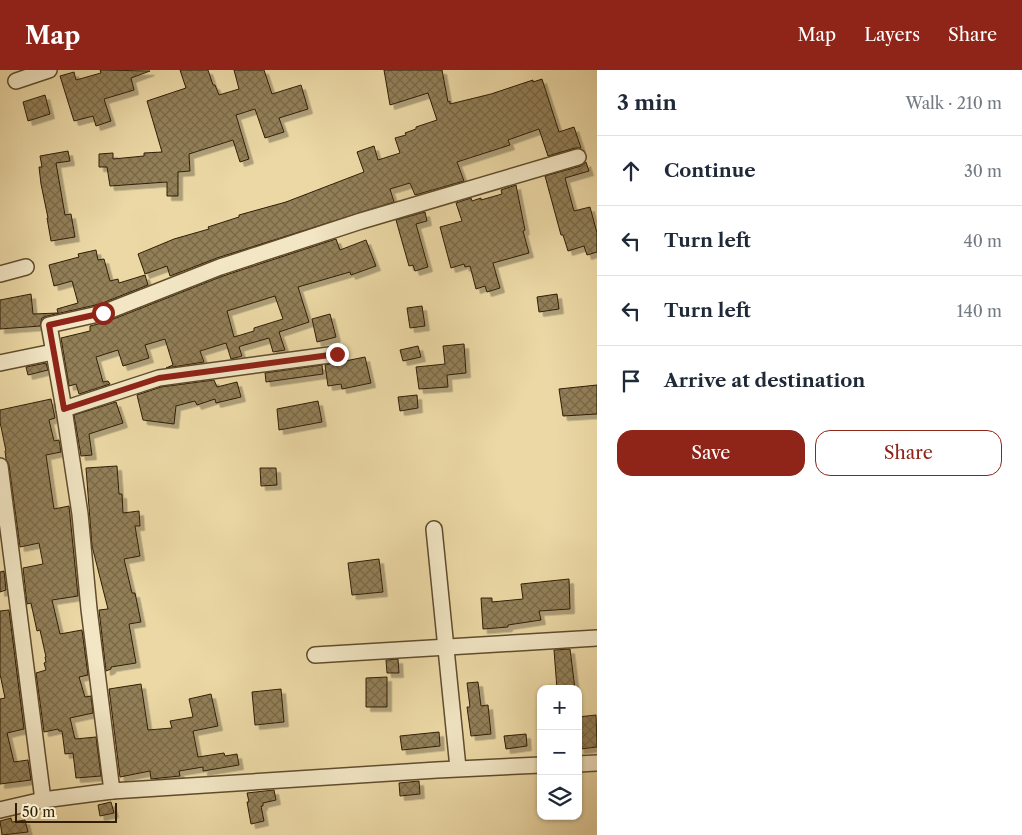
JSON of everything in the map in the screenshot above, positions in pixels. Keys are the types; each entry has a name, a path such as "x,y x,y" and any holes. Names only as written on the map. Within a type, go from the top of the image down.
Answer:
{"street":[{"path":"16,82 49,70"},
{"path":"112,791 89,609 80,514 49,325 103,313 220,267 361,221 578,157"},
{"path":"0,274 26,267"},
{"path":"0,363 53,352"},
{"path":"64,409 159,378 337,354"},
{"path":"0,466 43,800"},
{"path":"434,529 458,768"},
{"path":"315,655 597,638"},
{"path":"582,764 597,763"},
{"path":"0,810 43,800 112,791 458,768 537,765"}],"building":[{"path":"100,70 150,71 131,78 134,90 104,99 111,121 96,126 93,116 74,121 60,76 74,72 76,80 101,73"},
{"path":"180,70 208,70 219,95 239,89 234,70 264,70 272,94 301,85 308,109 279,118 284,132 265,138 255,109 236,115 249,159 240,162 233,140 189,154 190,171 178,172 178,196 167,196 167,182 110,186 107,167 99,167 99,154 113,153 113,159 144,156 144,153 162,152 147,101 186,88"},
{"path":"384,70 442,70 450,104 542,79 559,132 574,127 581,148 548,156 539,129 508,140 510,145 457,162 464,181 415,195 410,183 390,189 394,202 217,258 170,276 167,266 145,274 138,254 174,239 209,229 208,227 239,217 239,215 286,202 364,172 357,152 374,146 378,160 400,153 395,138 406,135 405,133 416,129 416,127 437,120 428,93 390,105"},
{"path":"45,95 50,114 28,121 23,102"},
{"path":"68,151 70,161 56,163 65,215 71,214 75,237 51,241 41,184 39,167 42,167 40,156"},
{"path":"586,162 589,171 565,178 574,211 590,207 597,233 597,252 587,255 584,246 568,251 563,235 561,235 545,176 581,166"},
{"path":"516,185 525,230 523,231 529,253 493,263 500,288 487,292 485,286 476,289 470,266 465,267 464,264 451,268 440,227 462,221 456,203 471,198 472,201 481,198 481,200 502,194 501,190"},
{"path":"425,212 427,221 416,224 428,267 415,271 413,265 409,266 396,220"},
{"path":"336,239 340,250 366,240 376,266 351,275 350,272 298,287 309,322 279,332 285,350 273,352 269,338 239,347 242,356 231,359 226,343 200,351 204,362 166,368 173,365 165,339 145,345 149,358 123,366 118,350 96,357 103,382 108,381 110,384 79,394 76,384 69,386 61,338 90,331 90,326 106,322 223,276","holes":["275,296 283,319 254,328 254,331 234,337 227,311"]},
{"path":"96,250 98,260 104,259 110,281 118,279 119,283 145,275 148,285 100,304 47,316 42,318 40,326 0,329 0,300 31,294 33,314 58,313 57,309 78,303 72,281 54,286 49,265 79,257 78,254"},
{"path":"557,294 559,309 539,312 537,297"},
{"path":"422,306 425,326 410,328 407,308"},
{"path":"330,314 336,337 317,342 312,319"},
{"path":"464,344 466,373 447,375 448,387 419,389 416,367 445,364 443,346"},
{"path":"418,346 421,357 403,361 400,350"},
{"path":"365,357 371,383 342,389 341,384 328,386 325,365"},
{"path":"46,363 48,370 28,375 26,367"},
{"path":"322,365 323,374 266,382 265,373"},
{"path":"214,380 217,387 237,382 241,397 216,403 215,399 197,405 195,401 176,406 174,424 143,420 137,395 161,387"},
{"path":"597,385 597,414 563,416 559,389"},
{"path":"417,395 418,408 400,411 398,397"},
{"path":"51,399 55,418 49,420 54,441 59,440 61,452 46,455 54,509 69,506 78,596 52,600 60,634 82,630 88,675 79,677 85,697 91,696 93,713 70,718 75,739 96,737 101,776 76,778 73,753 65,754 62,731 58,729 44,732 36,673 46,670 44,663 46,662 46,657 40,630 37,631 31,603 27,604 23,568 43,564 39,543 20,547 9,465 6,459 0,422 0,410"},
{"path":"318,401 322,422 279,430 277,409"},
{"path":"116,402 123,423 89,434 92,455 81,456 74,415"},
{"path":"117,466 119,494 122,494 123,513 139,511 140,526 135,526 140,556 124,559 132,593 135,593 141,622 129,624 136,663 111,667 111,669 106,671 99,610 108,609 92,546 86,468"},
{"path":"260,468 276,468 277,485 261,486"},
{"path":"379,559 383,592 352,595 348,563"},
{"path":"4,571 6,590 0,592 0,572"},
{"path":"569,579 570,609 539,611 541,620 508,625 508,627 483,629 481,598 492,598 492,602 523,599 521,584"},
{"path":"9,610 24,729 7,733 14,762 28,760 31,780 0,784 0,699 5,698 0,674 0,611"},
{"path":"570,649 574,685 557,685 554,650"},
{"path":"398,659 399,673 387,673 386,660"},
{"path":"387,677 387,707 366,707 366,678"},
{"path":"478,682 481,706 488,705 491,734 471,736 467,707 470,707 467,683"},
{"path":"141,684 148,730 172,728 170,721 193,717 189,699 211,694 218,726 193,731 198,757 224,753 225,756 237,754 239,765 203,771 203,767 179,771 180,776 151,779 150,771 120,777 109,689"},
{"path":"281,689 284,722 255,725 252,692"},
{"path":"596,715 597,747 582,749 582,717"},
{"path":"439,732 440,746 402,750 400,736"},
{"path":"526,734 527,746 506,749 504,736"},
{"path":"419,781 420,794 400,796 399,783"},
{"path":"274,790 276,800 263,803 263,806 261,806 264,821 251,824 247,793"},
{"path":"111,802 114,813 100,816 98,805"},
{"path":"11,818 12,822 25,820 28,832 2,835 0,821"}],"route":[{"path":"103,313 49,325 48,327 64,409 159,378 337,354"}]}
